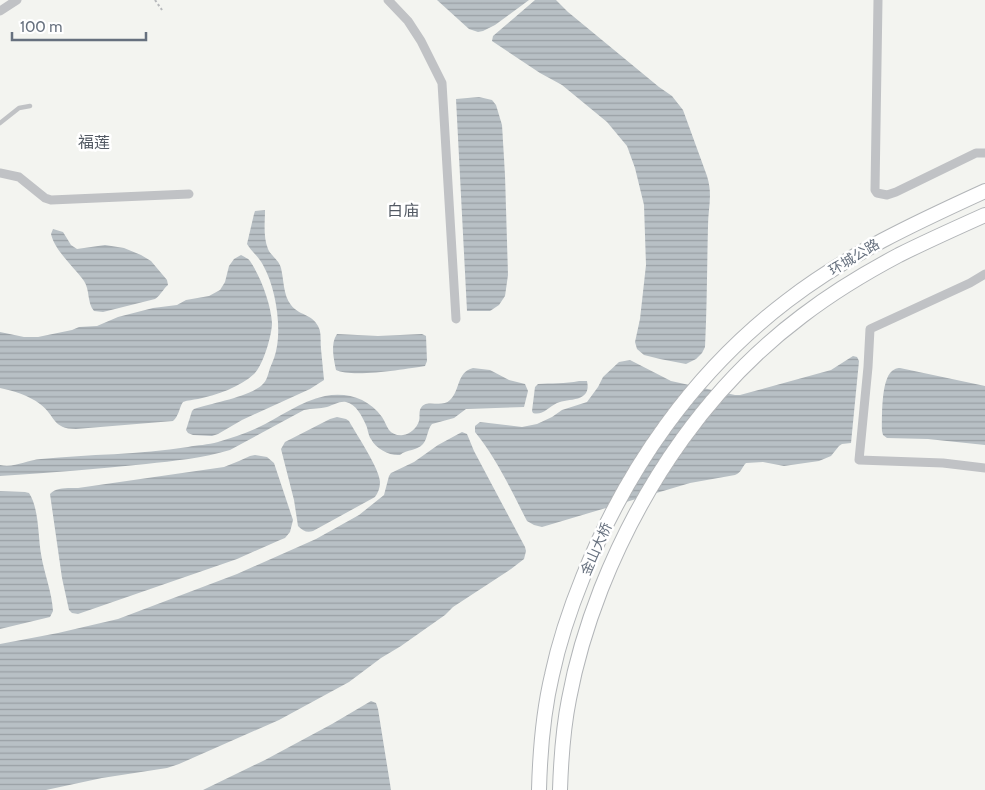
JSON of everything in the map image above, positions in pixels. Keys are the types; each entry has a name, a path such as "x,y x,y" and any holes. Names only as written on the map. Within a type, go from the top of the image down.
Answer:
{"highway":[{"name":"环城公路","path":"737,344 788,300 836,267 890,236 985,191"},
{"name":"环城公路","path":"752,359 801,317 847,285 900,255 985,215"},
{"name":"金山大桥","path":"539,790 541,742 553,668 573,603 596,547 623,492 640,462 660,433 691,393 737,344"},
{"name":"金山大桥","path":"560,790 562,744 577,661 596,603 618,549 642,502 677,445 707,407 752,359"}],"street":[{"path":"0,11 17,0"},
{"path":"388,0 408,20 422,41 442,83 456,319"},
{"path":"878,0 875,190 877,193 896,192 976,153 985,152"},
{"path":"0,173 22,179 45,198 51,200 189,194"},
{"path":"985,274 970,283 870,329 859,460 943,463 985,468"}],"lane":[{"path":"0,123 19,108 30,106"}],"path":[{"path":"155,0 162,10"}],"shaded area":[{"path":"437,0 529,0 495,25 478,32 469,29"},
{"path":"535,0 556,0 568,12 672,96 683,110 707,176 710,195 705,347 696,359 686,364 644,355 637,349 635,342 640,319 646,265 644,205 635,168 627,146 607,122 562,85 540,73 492,41 493,36"},
{"path":"479,97 492,100 496,105 502,125 508,275 505,296 499,305 490,311 467,311 456,99"},
{"path":"265,210 266,244 280,265 288,301 297,311 312,319 319,329 324,380 310,389 242,420 218,434 212,436 193,435 186,430 192,411 240,396 262,385 265,382 277,349 278,326 276,304 271,283 263,265 247,244 255,211"},
{"path":"53,229 63,232 71,245 77,249 105,245 124,248 141,255 151,261 167,280 168,285 155,299 103,312 94,311 90,304 84,281 56,247 51,234"},
{"path":"241,255 249,260 262,283 270,308 272,323 264,358 254,374 242,383 213,395 183,402 177,417 173,421 76,429 62,427 45,409 31,398 0,388 0,332 24,337 38,337 79,327 97,326 118,317 153,308 177,305 186,300 209,296 220,290 225,282 229,266 234,259"},
{"path":"337,334 378,336 422,334 426,336 427,361 425,366 379,372 354,373 336,370 333,347"},
{"path":"853,356 857,357 859,361 851,443 842,444 831,456 819,461 784,466 763,462 746,463 735,475 690,483 542,527 527,521 497,464 475,432 475,426 480,422 522,427 537,424 562,410 587,402 603,377 619,362 630,360 671,381 740,395 831,370"},
{"path":"473,368 490,370 509,380 525,384 528,391 524,407 466,409 454,418 432,424 423,444 400,455 388,453 376,446 358,411 350,403 343,402 324,408 304,410 230,450 209,455 128,466 0,476 0,465 5,466 59,457 151,452 214,443 257,428 316,398 333,395 349,396 364,401 376,410 390,431 403,435 411,432 417,426 422,406 429,403 442,404 450,400 456,391 461,377"},
{"path":"900,368 985,386 985,445 928,439 887,438 883,435 882,408 886,382 892,371"},
{"path":"587,381 588,388 583,396 557,403 545,411 533,413 535,387 538,384"},
{"path":"337,417 349,421 372,460 379,476 378,492 375,497 313,531 305,531 298,526 294,500 281,449 285,442"},
{"path":"462,432 467,434 474,451 525,547 524,559 453,607 445,615 349,682 279,720 167,768 102,778 46,790 0,790 0,644 118,619 237,574 316,539 359,515 384,495 391,473 414,462 438,445"},
{"path":"255,455 267,457 274,463 293,520 290,532 285,538 237,559 78,614 72,613 69,610 62,578 50,494 62,488 78,488 224,467"},
{"path":"0,491 29,493 32,499 35,506 41,554 53,611 50,617 0,629"},
{"path":"371,701 376,703 378,709 391,790 203,790 265,760"}],"district":[{"name":"福莲","path":"94,142"},
{"name":"白庙","path":"403,210"}]}
